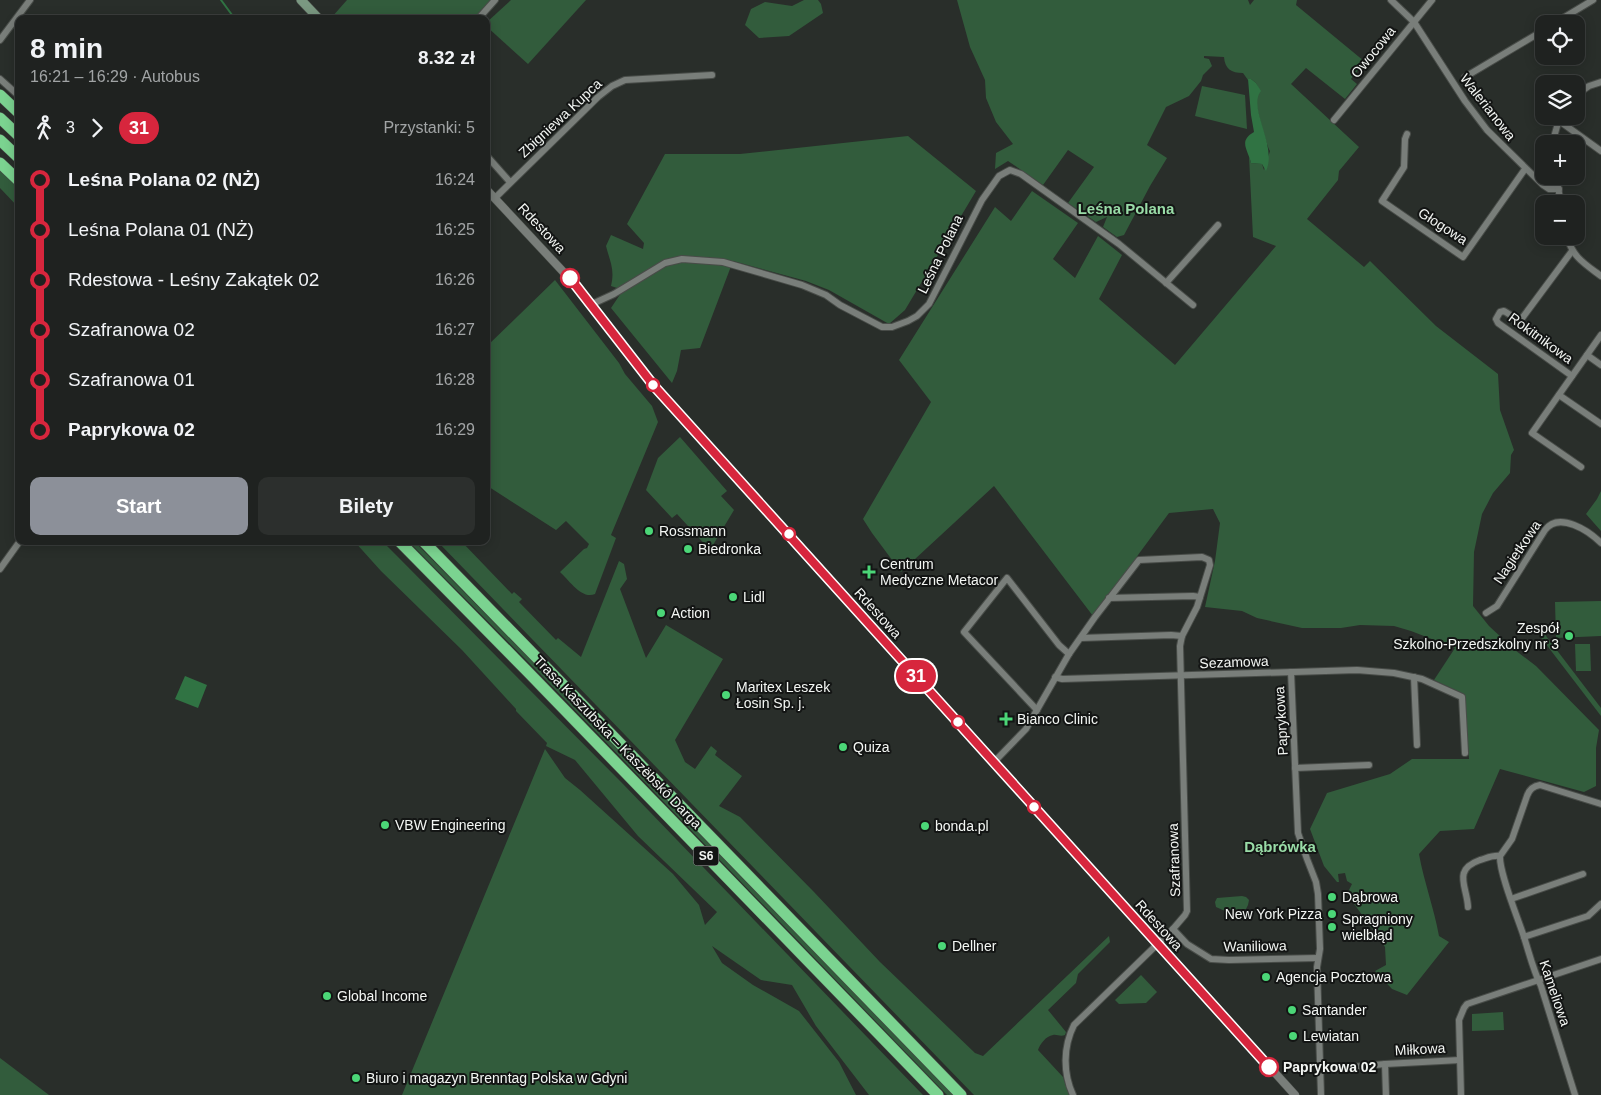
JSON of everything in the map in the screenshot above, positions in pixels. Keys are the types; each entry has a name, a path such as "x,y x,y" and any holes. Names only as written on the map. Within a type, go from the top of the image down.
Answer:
{"highway":[{"path":"0,95 15,108"},
{"path":"0,118 15,132"},
{"path":"0,140 15,154"},
{"path":"0,163 15,177"},
{"name":"Trasa Kaszubska – Kaszëbskô Darga","path":"403,545 938,1095"},
{"name":"Trasa Kaszubska – Kaszëbskô Darga","path":"426,545 961,1095"}],"main road":[{"path":"301,0 315,15"}],"street":[{"path":"19,15 30,0"},
{"path":"482,15 495,0"},
{"name":"Walerianowa","path":"1391,0 1414,22 1475,115 1487,130 1543,186 1550,189 1559,189"},
{"name":"Owocowa","path":"1334,120 1432,0"},
{"path":"1569,15 1593,0"},
{"path":"0,40 15,20"},
{"name":"Walerianowa","path":"1465,77 1535,35"},
{"name":"Zbigniewa Kupca","path":"495,198 598,96 612,86 634,79 712,74"},
{"path":"0,79 15,92"},
{"path":"1585,89 1601,82"},
{"path":"1568,125 1601,151"},
{"name":"Głogowa","path":"1407,134 1405,139 1406,158 1404,167 1382,201 1463,257 1525,169"},
{"path":"490,160 510,182"},
{"name":"Leśna Polana","path":"590,305 614,294 665,263 682,259 723,262 802,285 826,295 875,324 892,327 900,325 917,316 929,304 982,200 999,176 1010,170 1021,174 1119,244 1193,305"},
{"path":"1558,185 1560,195"},
{"name":"Rdestowa","path":"490,193 551,258 654,386 1294,1095"},
{"path":"1166,283 1218,225"},
{"path":"1570,245 1580,261 1601,276"},
{"name":"Rokitnikowa","path":"1572,251 1520,321 1504,311 1500,312 1496,319 1498,323 1572,376"},
{"path":"1581,467 1532,433 1601,335"},
{"path":"1587,355 1601,365"},
{"path":"1559,395 1601,424"},
{"name":"Nagietkowa","path":"1486,613 1497,606 1545,530 1551,524 1560,522 1582,529 1601,543"},
{"path":"0,569 17,545"},
{"name":"Szafranowa","path":"994,762 1026,729 1069,654 1139,560 1202,557 1209,560 1210,565 1200,597 1182,636 1180,646 1188,904 1185,916 1074,1025 1068,1041 1066,1067 1067,1080 1074,1095"},
{"path":"1036,710 964,632 1007,578 1059,645 1069,654"},
{"path":"1109,598 1200,597"},
{"path":"1081,638 1182,636"},
{"name":"Sezamowa","path":"1055,677 1062,679 1358,670 1414,677 1428,681 1462,697 1465,753"},
{"name":"Paprykowa","path":"1291,672 1299,836 1316,882 1318,894 1321,1095"},
{"path":"1414,677 1417,745"},
{"name":"Paprykowa","path":"1295,768 1369,765"},
{"path":"1468,907 1468,898 1463,881 1468,866 1501,854 1512,839 1526,796 1535,786 1540,785 1600,803"},
{"name":"Kameliowa","path":"1501,854 1501,866 1511,899 1575,1095"},
{"path":"1511,899 1584,874"},
{"path":"1524,937 1588,916 1601,904"},
{"name":"Waniliowa","path":"1173,929 1187,944 1211,959 1318,958"},
{"path":"1461,1095 1459,1020 1467,1004 1601,959"},
{"name":"Miłkowa","path":"1321,1070 1460,1060"},
{"path":"1384,1064 1386,1095"}],"shaded area":[{"path":"347,0 491,0 478,15 334,15"},
{"path":"511,0 586,0 528,64 490,30 490,19"},
{"path":"804,0 818,0 823,13 789,36 759,38 745,25 751,9 765,2 792,6"},
{"path":"957,0 1248,0 1250,5 1254,0 1297,0 1296,5 1370,66 1359,69 1351,79 1357,84 1345,99 1306,68 1291,84 1359,147 1339,171 1338,180 1307,219 1364,267 1370,261 1436,326 1498,374 1500,410 1514,450 1511,455 1510,473 1493,493 1482,514 1474,552 1473,606 1489,626 1536,666 1599,730 1596,748 1596,786 1584,792 1500,769 1474,829 1440,831 1419,854 1439,936 1449,942 1407,995 1392,989 1375,971 1386,965 1385,947 1347,894 1352,884 1347,881 1345,873 1338,874 1339,882 1337,882 1324,866 1310,829 1327,793 1390,774 1412,759 1469,759 1464,694 1434,680 1455,648 1394,626 1360,625 1341,628 1302,628 1257,618 1242,611 1205,607 1215,561 1220,523 1213,509 1169,513 1093,616 994,486 901,572 863,519 931,402 899,360 995,207 1011,221 1032,191 1078,223 1053,259 1075,278 1098,236 1122,255 1099,299 1175,365 1276,246 1253,237 1249,156 1251,163 1262,164 1264,170 1270,151 1256,105 1260,91 1256,83 1251,79 1248,80 1243,73 1229,70 1224,57 1204,56 1204,58 1209,59 1212,66 1203,75 1201,81 1189,96 1166,107 1147,145 1167,158 1124,235 1117,237 1103,227 1107,217 1096,222 1068,203 1094,167 1068,150 1043,185 1008,161 995,169 996,153 1013,144 996,122 986,98 985,80 970,47"},
{"path":"1248,79 1256,83 1261,91 1258,98 1258,107 1268,150 1269,161 1266,171 1262,164 1251,163 1245,146 1246,139 1254,132"},
{"path":"1202,86 1245,95 1247,129 1195,116"},
{"path":"908,136 976,191 905,310 889,324 829,290 806,281 733,261 700,348 681,350 677,371 672,383 611,308 623,290 611,286 612,270 606,246 611,235 643,249 644,243 627,224 665,154 740,154"},
{"path":"0,167 15,181 15,204 0,188"},
{"path":"555,280 619,363 625,374 652,406 658,422 611,535 616,538 595,594 590,595 581,592 560,572 589,544 566,521 556,530 490,488 490,343"},
{"path":"680,437 727,491 721,496 734,510 710,550 677,514 672,518 646,490 658,458"},
{"path":"1601,491 1601,531 1586,514"},
{"path":"358,545 386,545 623,784 923,1095 869,1095 816,1026 792,985 761,980 712,946 722,963 753,985 799,1011 839,1062 856,1095 402,1095 545,749 565,778 673,874 699,905 705,925 717,912 638,836 575,760 546,746 547,743 462,650 381,571"},
{"path":"412,545 418,545 953,1095 947,1095 542,676"},
{"path":"441,545 465,545 512,594 514,592 522,599 519,602 556,640 558,638 581,657 619,561 624,564 627,579 620,589 646,658 666,625 723,659 675,740 685,762 695,769 711,746 717,751 715,755 742,776 719,806 740,817 880,962 975,1053 983,1056 1109,936 1110,942 1078,974 1076,983 1048,1010 1066,1032 1063,1036 1054,1035 1048,1037 1038,1050 1063,1077 1069,1095 974,1095"},
{"path":"1601,601 1601,636 1556,638 1555,602"},
{"path":"1543,632 1601,708 1601,716 1539,635"},
{"path":"1575,644 1590,644 1591,671 1576,671"},
{"path":"185,676 207,685 198,708 175,699"},
{"path":"1242,896 1249,900 1246,909 1225,911 1216,907 1215,902 1217,898"},
{"path":"1141,975 1157,992 1146,1003 1119,1004 1115,1000"},
{"path":"1503,1012 1504,1030 1472,1031 1472,1014"},
{"path":"0,1058 49,1095 0,1095"}],"waterway":[{"path":"221,0 232,15"}],"bus line":[{"name":"31","path":"570,278 654,386 1269,1067"}],"place":[{"name":"Rossmann","path":"649,531"},
{"name":"Biedronka","path":"688,549"},
{"name":"Centrum Medyczne Metacor","path":"869,572"},
{"name":"Lidl","path":"733,597"},
{"name":"Action","path":"661,613"},
{"name":"Zespół Szkolno-Przedszkolny nr 3","path":"1569,636"},
{"name":"Maritex Leszek Łosin Sp. j.","path":"726,695"},
{"name":"Bianco Clinic","path":"1006,719"},
{"name":"Quiza","path":"843,747"},
{"name":"VBW Engineering","path":"385,825"},
{"name":"bonda.pl","path":"925,826"},
{"name":"Dąbrowa","path":"1332,897"},
{"name":"New York Pizza","path":"1332,914"},
{"name":"Spragniony wielbłąd","path":"1332,927"},
{"name":"Dellner","path":"942,946"},
{"name":"Agencja Pocztowa","path":"1266,977"},
{"name":"Global Income","path":"327,996"},
{"name":"Santander","path":"1292,1010"},
{"name":"Lewiatan","path":"1293,1036"},
{"name":"Paprykowa 02","path":"1269,1067"},
{"name":"Biuro i magazyn Brenntag Polska w Gdyni","path":"356,1078"}],"district":[{"name":"Leśna Polana","path":"1126,208"},
{"name":"Dąbrówka","path":"1280,846"}]}
